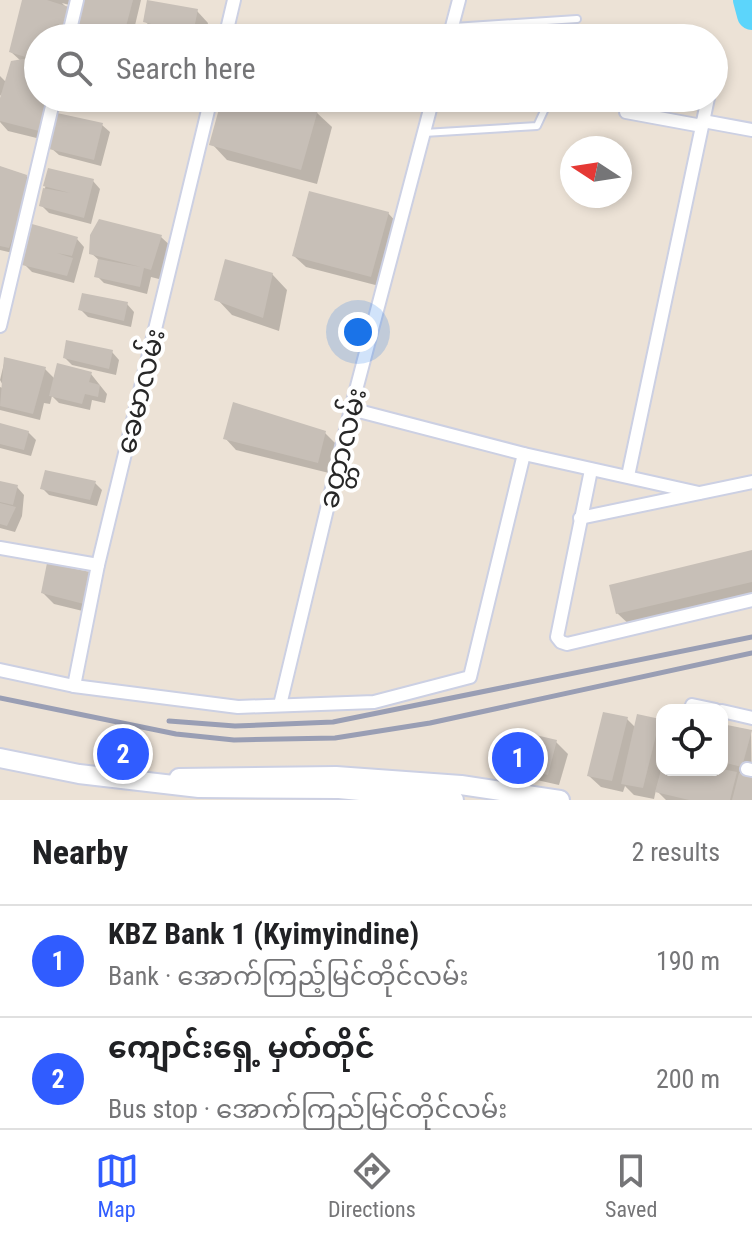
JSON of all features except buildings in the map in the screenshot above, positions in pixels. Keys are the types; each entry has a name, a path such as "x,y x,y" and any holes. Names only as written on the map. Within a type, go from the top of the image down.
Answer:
{"main road":[{"path":"0,758 79,774 250,789 336,776 458,795 560,800"}],"street":[{"path":"71,24 77,0"},
{"path":"228,24 234,0"},
{"path":"453,24 459,0"},
{"path":"0,326 51,112"},
{"name":"ခေမာလမ်း","path":"74,686 98,565 208,112"},
{"name":"ခတ္တာလမ်း","path":"280,705 351,409 429,112"},
{"path":"626,112 752,130"},
{"path":"628,476 705,112"},
{"path":"351,409 524,454 699,493"},
{"path":"0,670 74,686 238,707 374,702 471,676 524,454"},
{"path":"591,470 557,637 561,642 567,644 752,600"},
{"path":"580,518 752,482"},
{"path":"0,548 98,565"},
{"path":"728,712 752,718"}],"lane":[{"path":"529,24 577,19"},
{"path":"424,133 537,126 544,112"}],"waterway":[{"path":"748,0 752,15"}],"railway":[{"path":"169,721 235,726 333,722 752,637"},
{"path":"0,698 176,734 234,740 335,738 430,723 752,653"}],"place":[{"name":"ကျောင်းရှေ့ မှတ်တိုင်","path":"123,754"},
{"name":"KBZ Bank 1 (Kyimyindine)","path":"518,758"}]}
